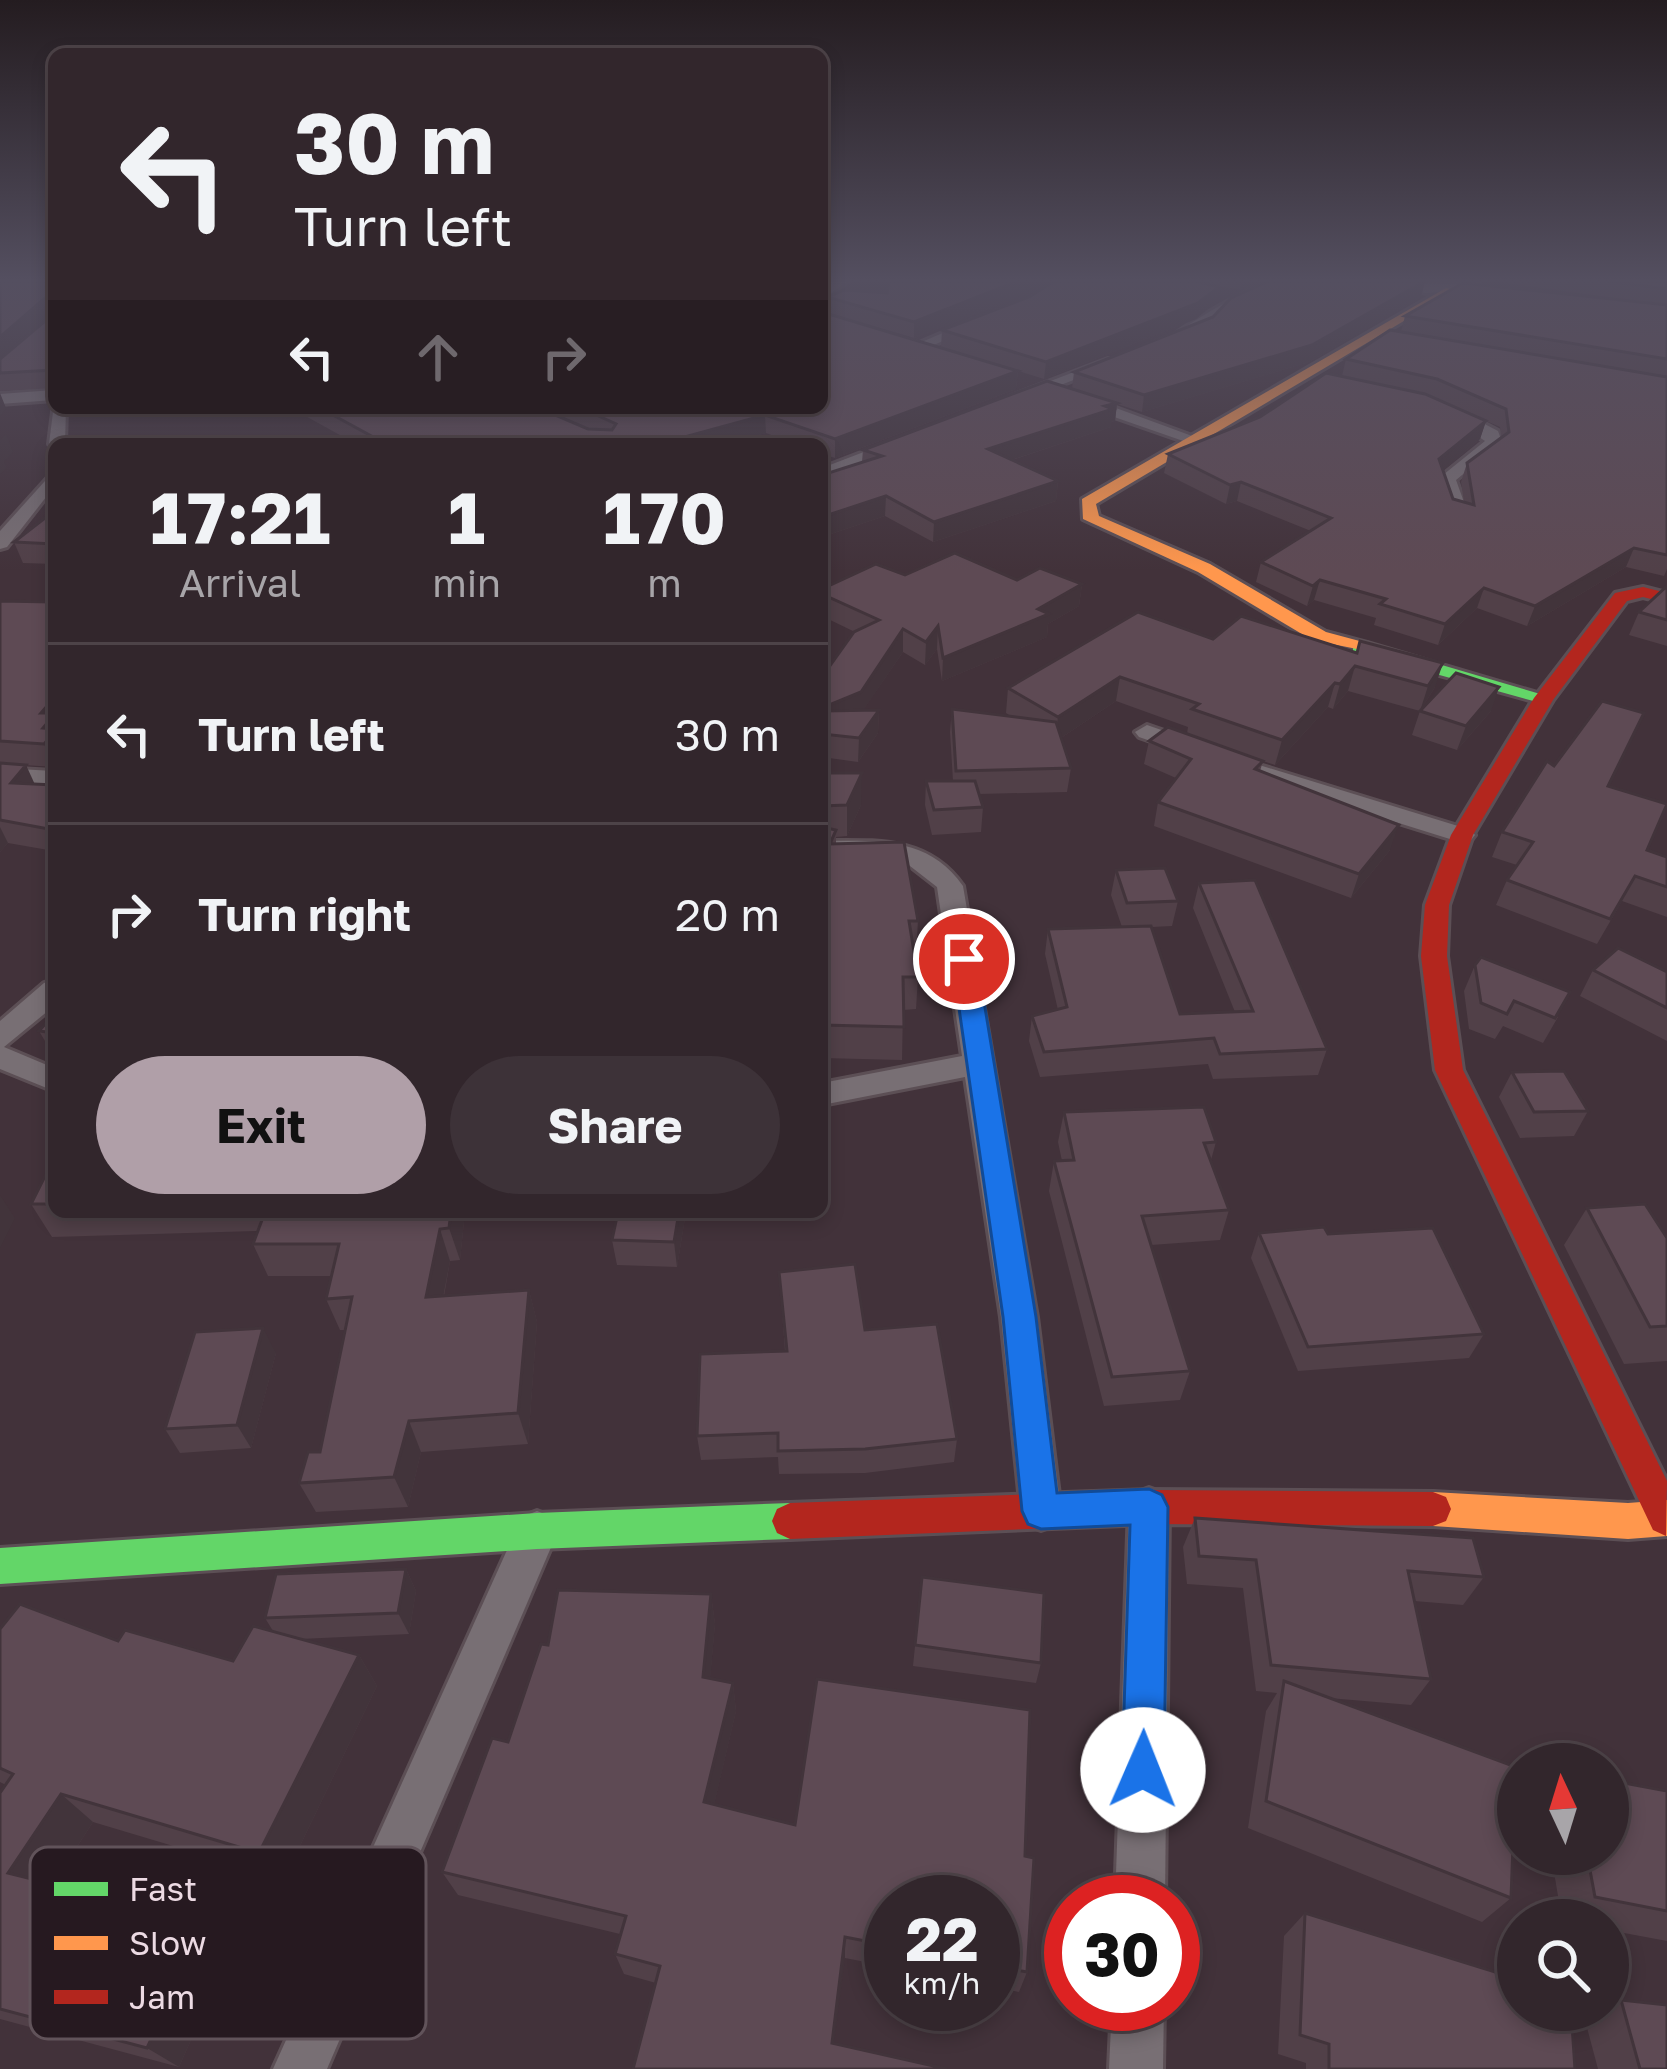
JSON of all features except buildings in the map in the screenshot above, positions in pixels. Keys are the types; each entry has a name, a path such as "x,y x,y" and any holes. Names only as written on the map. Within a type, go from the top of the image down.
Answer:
{"street":[{"path":"999,405 1071,378"},
{"path":"1325,378 1196,440 1088,502 1091,519 1204,568 1318,636 1544,698"},
{"path":"1020,380 1196,440"},
{"path":"0,399 48,395"},
{"path":"1438,407 1492,434 1494,442 1448,479 1460,516"},
{"path":"828,472 914,439"},
{"path":"0,543 48,483"},
{"path":"0,1566 537,1531 1149,1507 1376,1505 1628,1521 1667,1518 1449,1070 1434,956 1437,905 1462,835 1544,698 1621,597 1643,592 1667,598"},
{"path":"1147,732 1462,835"},
{"path":"0,775 48,778"},
{"path":"828,849 897,850 936,864 950,886 1019,1317 1041,1511"},
{"path":"0,1038 48,995"},
{"path":"0,1058 48,1078"},
{"path":"828,1093 980,1063"},
{"path":"1141,1875 1149,1507"},
{"path":"398,1847 537,1531"},
{"path":"1136,2069 1137,2031"},
{"path":"300,2069 313,2039"}],"traffic: fast":[{"path":"1360,647 1544,698"},
{"path":"0,1566 537,1531 790,1521"}],"traffic: slow":[{"path":"1300,378 1088,502 1091,519 1204,568 1319,636 1360,647"},
{"path":"1433,1509 1628,1521 1667,1518"}],"traffic: jam":[{"path":"1666,1518 1449,1070 1434,956 1437,905 1462,835 1544,698 1621,597 1643,592 1667,598"},
{"path":"790,1521 1149,1507 1433,1509"}],"route":[{"path":"964,959 1019,1317 1041,1511 1149,1507 1143,1770"}]}
